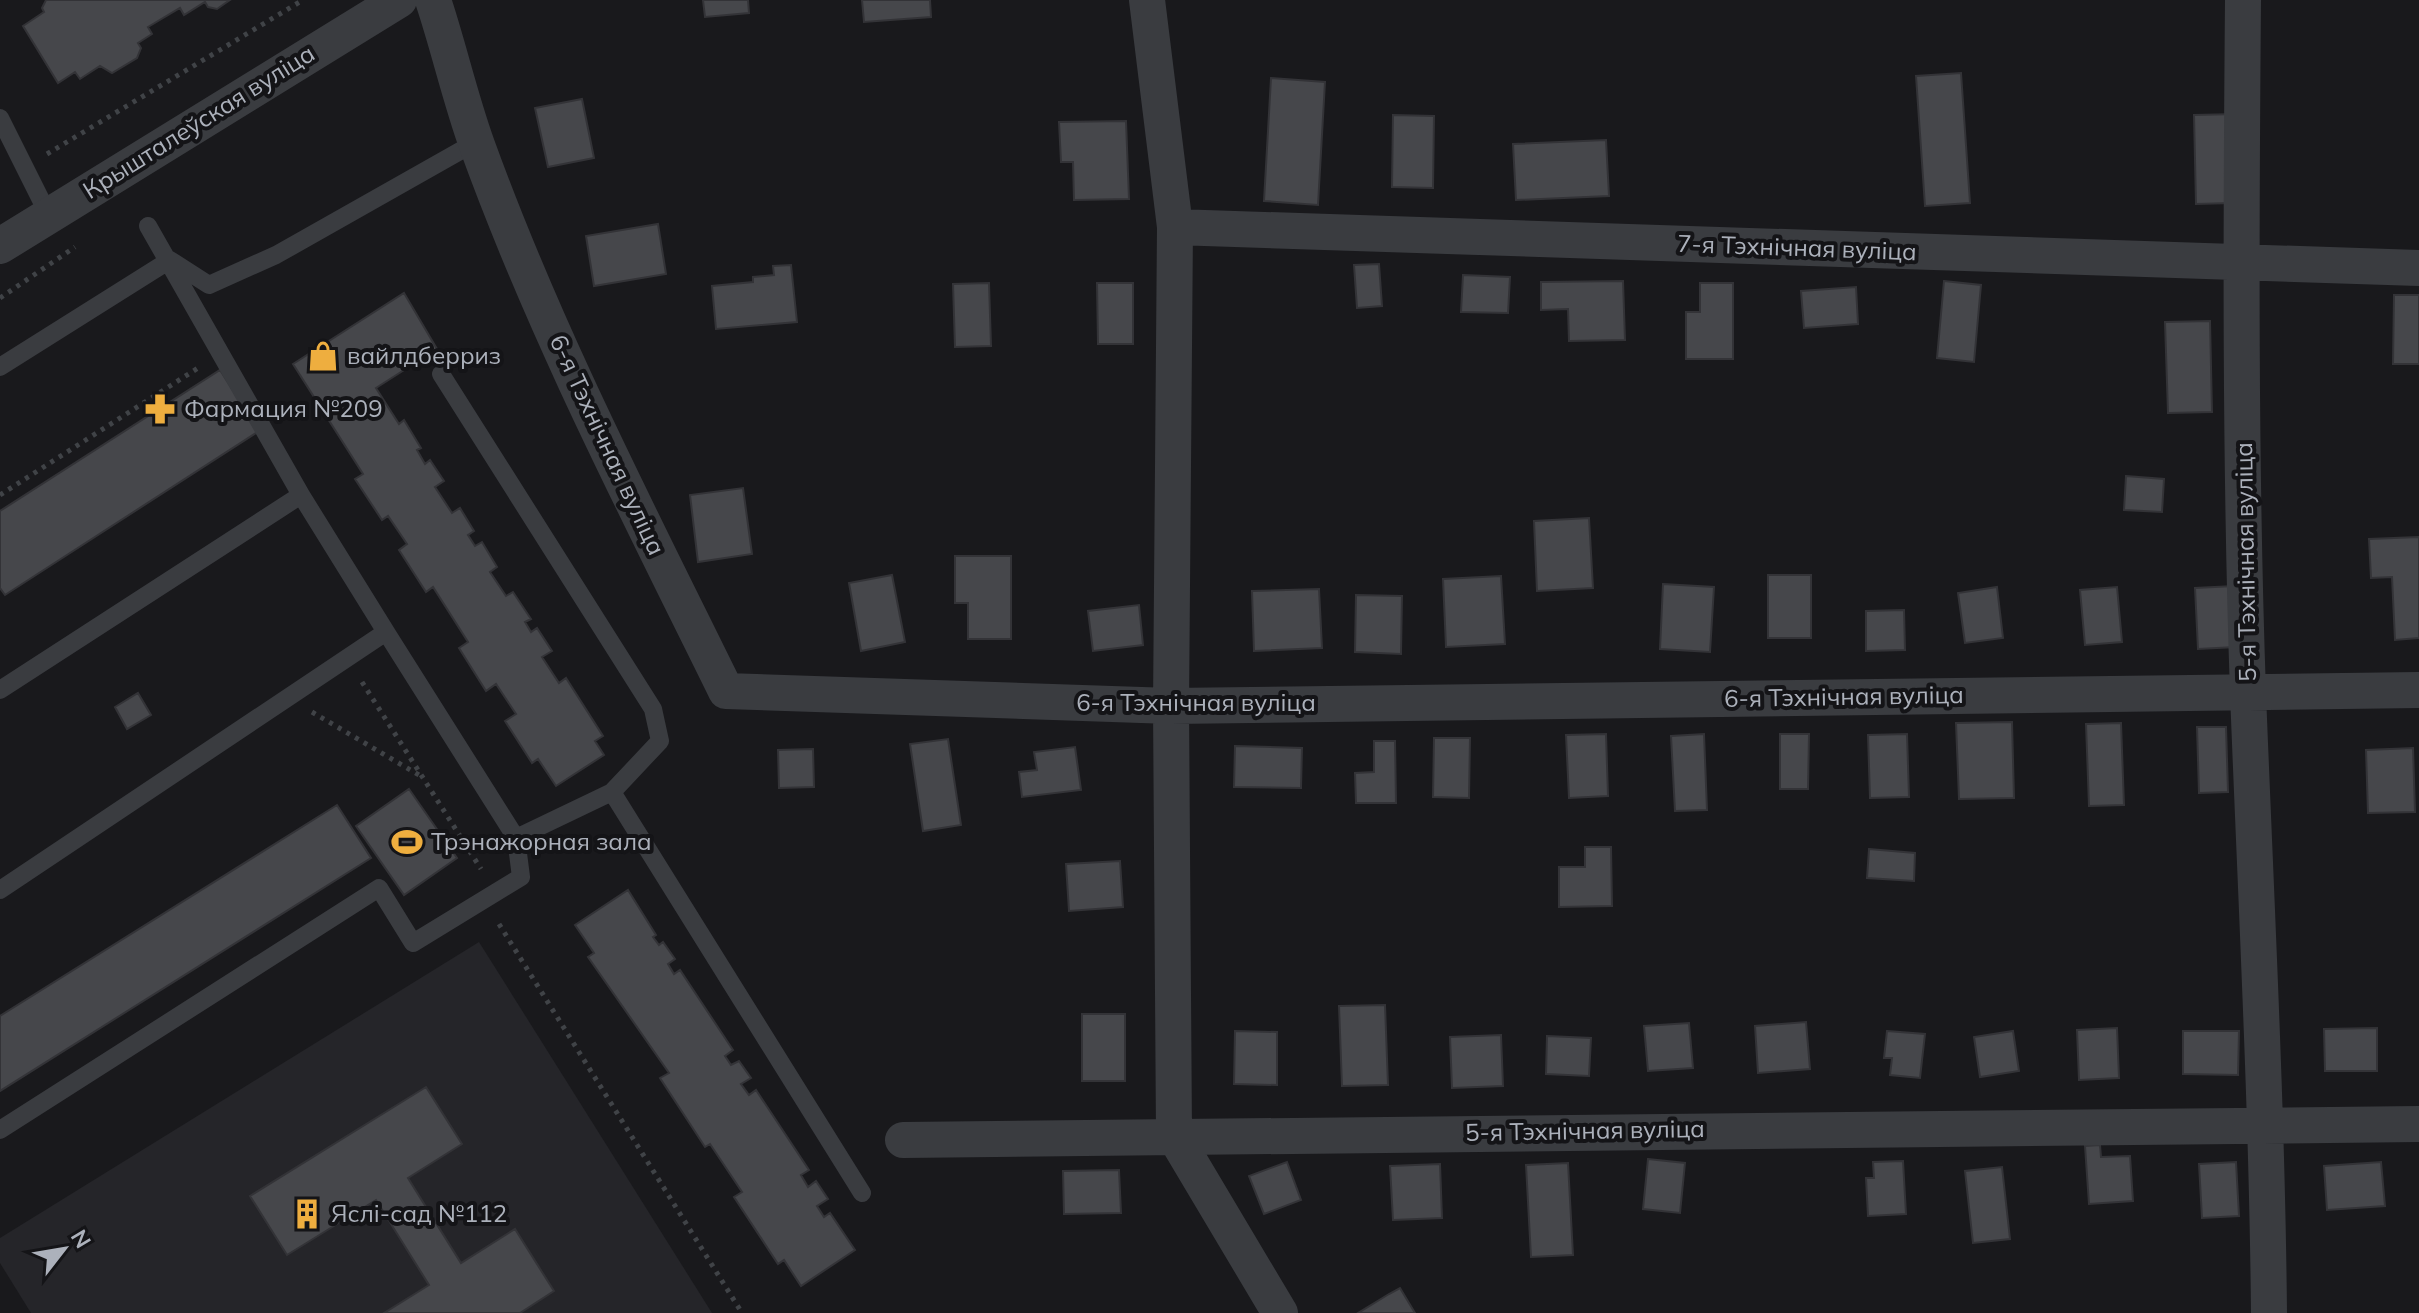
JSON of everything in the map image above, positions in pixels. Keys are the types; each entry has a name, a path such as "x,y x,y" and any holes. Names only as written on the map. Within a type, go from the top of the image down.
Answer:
{"street":[{"name":"Крышталеўская вуліца","path":"0,246 399,0"},
{"name":"6-я Тэхнічная вуліца","path":"433,0 476,142 518,252 603,442 726,691 1171,706 2419,690"},
{"path":"1147,0 1175,227 1171,706 1174,1135 1280,1313"},
{"name":"5-я Тэхнічная вуліца","path":"2243,0 2241,264 2248,691 2268,1124 2269,1313"},
{"name":"7-я Тэхнічная вуліца","path":"1175,227 2419,268"},
{"name":"5-я Тэхнічная вуліца","path":"903,1140 2419,1124"}],"lane":[{"path":"0,118 49,216"},
{"path":"170,260 209,285 276,255 476,142"},
{"path":"0,1130 379,888 413,943 521,877 516,838 301,495 148,226"},
{"path":"0,367 170,260"},
{"path":"441,374 653,709 660,741 612,792 516,838"},
{"path":"0,690 301,495"},
{"path":"0,890 386,632"},
{"path":"612,792 862,1193"}],"path":[{"path":"25,167 303,0"},
{"path":"0,495 201,366"},
{"path":"359,677 463,836 494,894 498,923 742,1313"},
{"path":"307,709 425,779"}],"shaded area":[{"path":"479,942 712,1313 31,1313 0,1263 0,1238"}],"building":[{"path":"46,0 230,0 217,9 208,7 205,2 184,15 180,8 148,27 152,34 138,43 141,48 137,58 112,73 100,66 80,79 75,72 58,83 23,26 44,12 42,8"},
{"path":"703,0 748,0 749,13 705,17"},
{"path":"862,0 930,0 931,17 864,22"},
{"path":"1961,73 1970,203 1925,206 1916,76"},
{"path":"1271,78 1325,82 1318,205 1264,201"},
{"path":"582,99 594,158 548,167 535,108"},
{"path":"2237,114 2232,203 2196,204 2194,115"},
{"path":"1393,115 1434,116 1433,188 1392,187"},
{"path":"1126,121 1129,199 1074,200 1073,162 1061,162 1059,122"},
{"path":"1606,140 1609,196 1516,200 1513,144"},
{"path":"658,224 666,274 594,286 586,236"},
{"path":"1379,264 1382,306 1357,308 1354,265"},
{"path":"791,265 797,322 716,329 712,286 753,282 753,277 774,275 773,266"},
{"path":"1463,275 1510,277 1508,313 1461,312"},
{"path":"1623,281 1625,340 1569,341 1568,309 1541,310 1541,282"},
{"path":"1944,281 1981,285 1974,362 1937,358"},
{"path":"989,283 991,346 955,347 953,284"},
{"path":"1097,283 1133,283 1133,344 1098,344"},
{"path":"1700,283 1733,283 1733,359 1686,359 1686,312 1700,312"},
{"path":"1856,287 1858,324 1804,328 1801,291"},
{"path":"404,293 437,349 376,388 399,424 404,420 421,448 417,450 425,464 430,460 444,481 435,487 452,513 460,508 474,531 468,535 475,546 482,542 497,567 490,572 506,596 513,592 531,619 525,622 531,632 537,628 552,651 542,657 559,683 566,678 603,736 595,741 604,755 556,786 538,759 532,763 505,721 516,714 496,684 486,691 459,648 468,642 433,587 426,592 399,550 407,544 388,516 382,520 355,479 363,474 293,364"},
{"path":"2394,295 2419,295 2419,364 2393,364"},
{"path":"2210,321 2212,412 2168,413 2165,322"},
{"path":"220,370 259,431 5,595 0,588 0,511"},
{"path":"2126,476 2164,479 2162,512 2124,510"},
{"path":"743,488 752,554 698,562 690,495"},
{"path":"1589,518 1593,588 1537,591 1534,521"},
{"path":"2419,537 2419,638 2395,640 2392,577 2371,578 2369,539"},
{"path":"955,556 1011,556 1011,639 968,639 968,603 955,603"},
{"path":"892,575 905,642 861,651 849,583"},
{"path":"1768,575 1811,575 1811,638 1768,638"},
{"path":"1501,576 1505,644 1446,647 1443,579"},
{"path":"1663,584 1714,587 1710,652 1660,649"},
{"path":"2234,586 2236,647 2198,649 2195,588"},
{"path":"1997,587 2003,638 1965,643 1958,593"},
{"path":"2117,587 2122,642 2085,645 2080,590"},
{"path":"1319,589 1322,648 1254,651 1252,591"},
{"path":"1356,595 1402,596 1401,654 1355,652"},
{"path":"1139,605 1143,645 1093,651 1088,611"},
{"path":"1904,610 1905,650 1866,651 1866,611"},
{"path":"138,693 151,715 127,729 115,707"},
{"path":"2012,722 2014,798 1959,799 1956,723"},
{"path":"2121,723 2124,805 2089,806 2086,724"},
{"path":"2197,727 2226,727 2228,792 2199,793"},
{"path":"1606,734 1608,796 1569,798 1566,735"},
{"path":"1704,734 1707,810 1675,811 1671,736"},
{"path":"1780,734 1809,734 1808,789 1780,789"},
{"path":"1907,734 1909,797 1870,798 1868,735"},
{"path":"1434,738 1470,738 1469,798 1433,797"},
{"path":"948,739 961,825 923,831 910,744"},
{"path":"1374,741 1395,741 1396,803 1356,803 1355,773 1374,772"},
{"path":"1235,746 1302,748 1301,788 1234,787"},
{"path":"1075,747 1081,790 1022,797 1019,772 1037,770 1034,752"},
{"path":"2413,748 2415,812 2368,813 2366,750"},
{"path":"813,749 814,787 779,788 778,750"},
{"name":"Трэнажорная зала","path":"409,789 457,858 404,895 356,826"},
{"path":"337,805 371,858 0,1091 0,1016"},
{"path":"1585,847 1611,847 1612,906 1559,907 1559,867 1585,867"},
{"path":"1869,849 1915,853 1914,881 1867,878"},
{"path":"1120,861 1123,907 1069,911 1066,864"},
{"path":"628,890 656,935 653,937 659,945 663,942 675,959 668,964 674,974 680,970 733,1050 725,1056 731,1065 739,1061 751,1078 741,1084 749,1095 756,1090 809,1170 801,1175 808,1187 816,1181 828,1199 817,1206 824,1217 830,1213 855,1250 801,1286 784,1260 778,1264 734,1197 742,1192 710,1144 705,1147 660,1078 669,1073 588,957 594,953 575,925"},
{"path":"1385,1005 1388,1085 1342,1086 1339,1006"},
{"path":"1082,1014 1125,1014 1125,1081 1082,1081"},
{"path":"1806,1022 1810,1069 1758,1073 1755,1026"},
{"path":"1689,1023 1693,1068 1648,1071 1644,1026"},
{"path":"2117,1028 2119,1078 2079,1080 2077,1030"},
{"path":"2377,1028 2377,1071 2325,1071 2324,1029"},
{"path":"1235,1031 1277,1032 1277,1085 1234,1084"},
{"path":"1887,1031 1925,1034 1920,1078 1890,1075 1892,1058 1884,1058"},
{"path":"2013,1031 2019,1071 1980,1077 1974,1037"},
{"path":"2183,1031 2239,1031 2238,1075 2183,1074"},
{"path":"1501,1035 1503,1086 1452,1088 1450,1037"},
{"path":"1547,1036 1591,1038 1589,1076 1546,1074"},
{"name":"Яслі-сад №112","path":"426,1087 462,1144 408,1178 461,1263 515,1229 554,1291 520,1313 384,1313 429,1285 376,1200 287,1255 250,1196"},
{"path":"2100,1145 2101,1157 2130,1156 2133,1201 2089,1204 2085,1146"},
{"path":"1648,1159 1685,1163 1680,1213 1643,1209"},
{"path":"1903,1161 1906,1214 1868,1216 1866,1178 1874,1178 1873,1162"},
{"path":"1287,1162 1301,1200 1264,1214 1249,1176"},
{"path":"2236,1162 2239,1216 2202,1218 2199,1164"},
{"path":"2381,1162 2385,1206 2327,1210 2324,1166"},
{"path":"1568,1163 1573,1255 1531,1257 1526,1165"},
{"path":"1440,1164 1442,1218 1393,1220 1390,1166"},
{"path":"2002,1167 2010,1239 1973,1243 1965,1171"},
{"path":"1119,1170 1121,1213 1064,1214 1063,1171"},
{"path":"1400,1288 1415,1313 1358,1313 1389,1294"}],"place":[{"name":"вайлдберриз","path":"323,356"},
{"name":"Фармация №209","path":"160,409"},
{"name":"Трэнажорная зала","path":"407,842"},
{"name":"Яслі-сад №112","path":"307,1214"}]}
